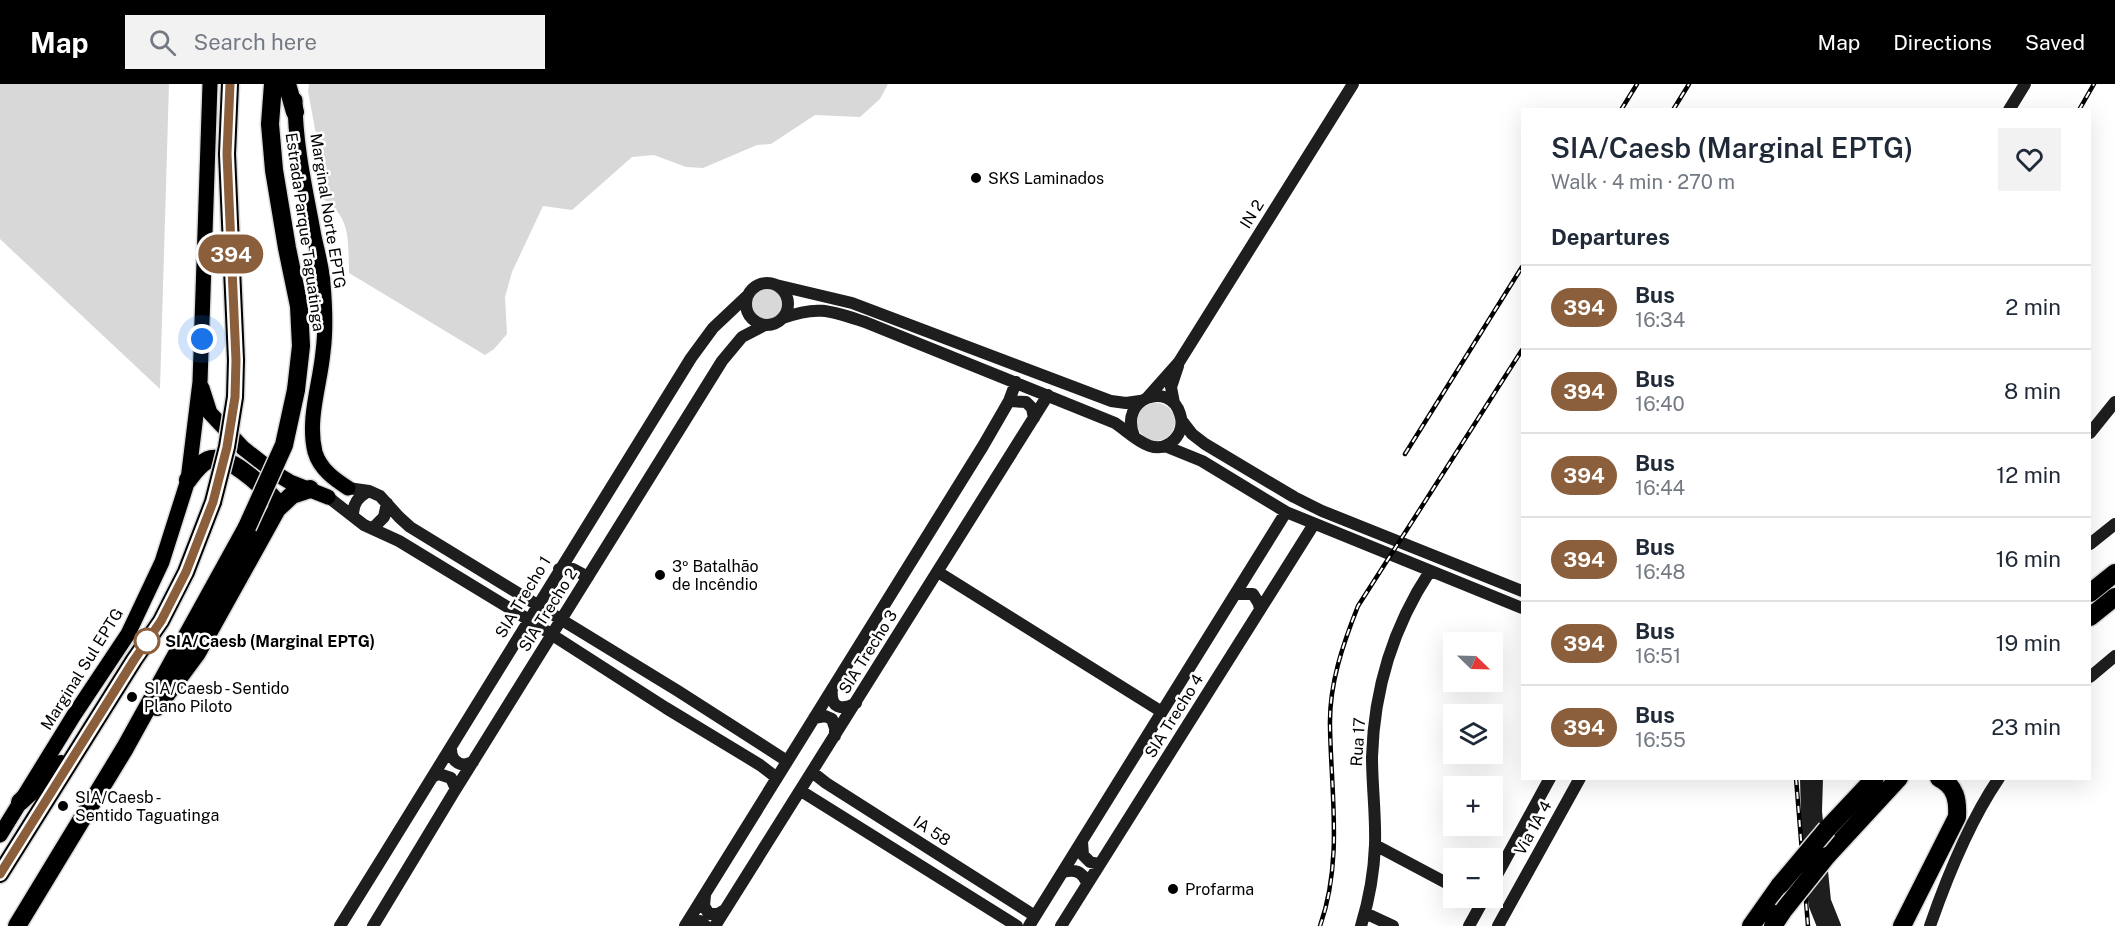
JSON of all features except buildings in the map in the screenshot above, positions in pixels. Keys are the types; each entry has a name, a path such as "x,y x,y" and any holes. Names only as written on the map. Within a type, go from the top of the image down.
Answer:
{"highway":[{"path":"0,874 174,597 213,502 227,447 235,397 236,360 227,154 230,84"},
{"name":"Estrada Parque Taguatinga","path":"17,926 125,748 247,527 284,445 296,390 301,346 299,306 286,248 274,170 270,124 273,84"},
{"path":"287,84 295,112"},
{"path":"188,480 199,465 206,460 227,461 269,494 277,509"},
{"path":"125,748 173,687 196,653 277,509 292,495 310,489"},
{"path":"2091,592 2115,573"},
{"path":"2091,616 2115,597"},
{"path":"20,802 78,749"},
{"path":"1902,926 1957,817 1956,796 1951,787 1942,780"},
{"path":"1751,926 1780,885 1827,830 1887,782"},
{"path":"1778,919 1887,782"}],"main road":[{"name":"Marginal Sul EPTG","path":"0,835 74,715 128,634 162,562 188,480 200,382 210,84"},
{"name":"Marginal Norte EPTG","path":"295,84 295,112 304,186 324,291 325,323 313,417 314,445 316,455 330,476 348,488 369,491"},
{"name":"IN 2","path":"1144,399 1179,362 1353,84"},
{"path":"2011,108 2025,84"},
{"path":"1182,421 1177,436 1165,446 1156,448 1148,446 1115,423 865,322 828,310 812,309 783,318 778,322 758,324 748,315 746,308 748,295 757,285 763,283 852,303 1111,401 1126,403 1161,396 1174,403 1180,411 1182,421 1192,434 1205,444 1294,497 1521,591"},
{"path":"776,285 781,288 788,299 783,318"},
{"name":"SIA Trecho 1","path":"340,926 696,350 713,328 748,295"},
{"name":"SIA Trecho 2","path":"373,926 722,361 742,337 765,325"},
{"name":"IN 2","path":"1174,403 1171,387 1179,362"},
{"path":"200,382 210,413 243,448 275,473 290,482 328,497 364,525 399,541 529,620 760,765 777,778"},
{"path":"685,925 1009,401 1016,382"},
{"name":"SIA Trecho 3","path":"715,926 1048,395"},
{"path":"1134,436 1130,421 1135,407 1144,399"},
{"path":"1009,401 1026,402 1032,408 1034,418"},
{"path":"2091,433 2115,402"},
{"path":"1165,446 1202,461 1286,512 1521,608"},
{"path":"352,516 357,499 369,491 380,495 399,518 410,526 787,761"},
{"path":"373,528 384,517 387,503"},
{"path":"1032,921 1286,512"},
{"name":"SIA Trecho 4","path":"1061,926 1314,524"},
{"path":"2091,543 2115,524"},
{"path":"559,569 573,570 588,577"},
{"name":"Rua 17","path":"1361,926 1375,845 1372,757 1384,671 1399,627 1430,571"},
{"path":"938,572 1162,712"},
{"path":"1236,594 1253,594 1260,610"},
{"path":"2091,676 2115,656"},
{"path":"832,689 832,701 837,706 846,708 856,703"},
{"path":"814,718 825,716 832,719 835,728 834,737"},
{"path":"451,749 456,762 464,765 473,762"},
{"name":"IA 58","path":"812,772 1032,921"},
{"path":"434,776 439,774 452,778 456,789"},
{"name":"Via 1A 4","path":"1503,864 1549,780"},
{"name":"Via 1A 4","path":"1498,926 1579,780"},
{"path":"1806,780 1808,863 1815,906 1823,926"},
{"path":"1817,780 1816,811 1825,901 1835,926"},
{"path":"1930,926 1946,882 1975,820 1998,780"},
{"path":"817,801 826,783"},
{"path":"801,791 1017,926"},
{"path":"1082,842 1083,855 1090,862 1100,864"},
{"path":"1375,845 1443,881"},
{"path":"921,866 930,850"},
{"path":"1063,872 1078,871 1083,874 1087,883"},
{"path":"1920,926 1946,882"},
{"path":"705,894 704,906 710,914 718,914 726,909"},
{"path":"1469,926 1476,908"},
{"path":"1365,913 1393,926"},
{"path":"685,925 695,920 706,926"}],"shaded area":[{"path":"0,84 169,84 160,389 0,239"},
{"path":"309,84 888,84 880,99 860,117 815,115 771,144 757,145 703,168 686,167 654,155 632,157 572,210 543,206 512,272 505,297 507,334 494,349 485,355 349,273 348,239 343,221 338,212 320,197 319,151 308,91"},
{"path":"767,289 778,293 782,304 778,315 767,319 756,315 752,304 756,293"},
{"path":"1156,403 1170,408 1175,422 1170,436 1156,441 1142,436 1137,422 1142,408"}],"railway":[{"path":"1622,108 1637,84"},
{"path":"1674,108 1689,84"},
{"path":"2080,108 2094,84"},
{"path":"1405,454 1521,269"},
{"path":"1320,926 1327,901 1334,852 1330,710 1334,680 1347,635 1358,606 1521,352"},
{"path":"1796,780 1808,926"}],"bus line":[{"name":"394","path":"0,874 134,660 161,621 186,572 213,502 227,447 235,397 236,360 227,154 230,84"}],"place":[{"name":"SKS Laminados","path":"976,178"},
{"name":"3º Batalhão de Incêndio","path":"660,575"},
{"name":"SIA/Caesb (Marginal EPTG)","path":"147,641"},
{"name":"SIA/Caesb - Sentido Plano Piloto","path":"132,697"},
{"name":"SIA/Caesb - Sentido Taguatinga","path":"63,806"},
{"name":"Profarma","path":"1173,889"}],"route":[{"path":"147,641 128,634 162,562 188,480 200,382 202,339"}]}
